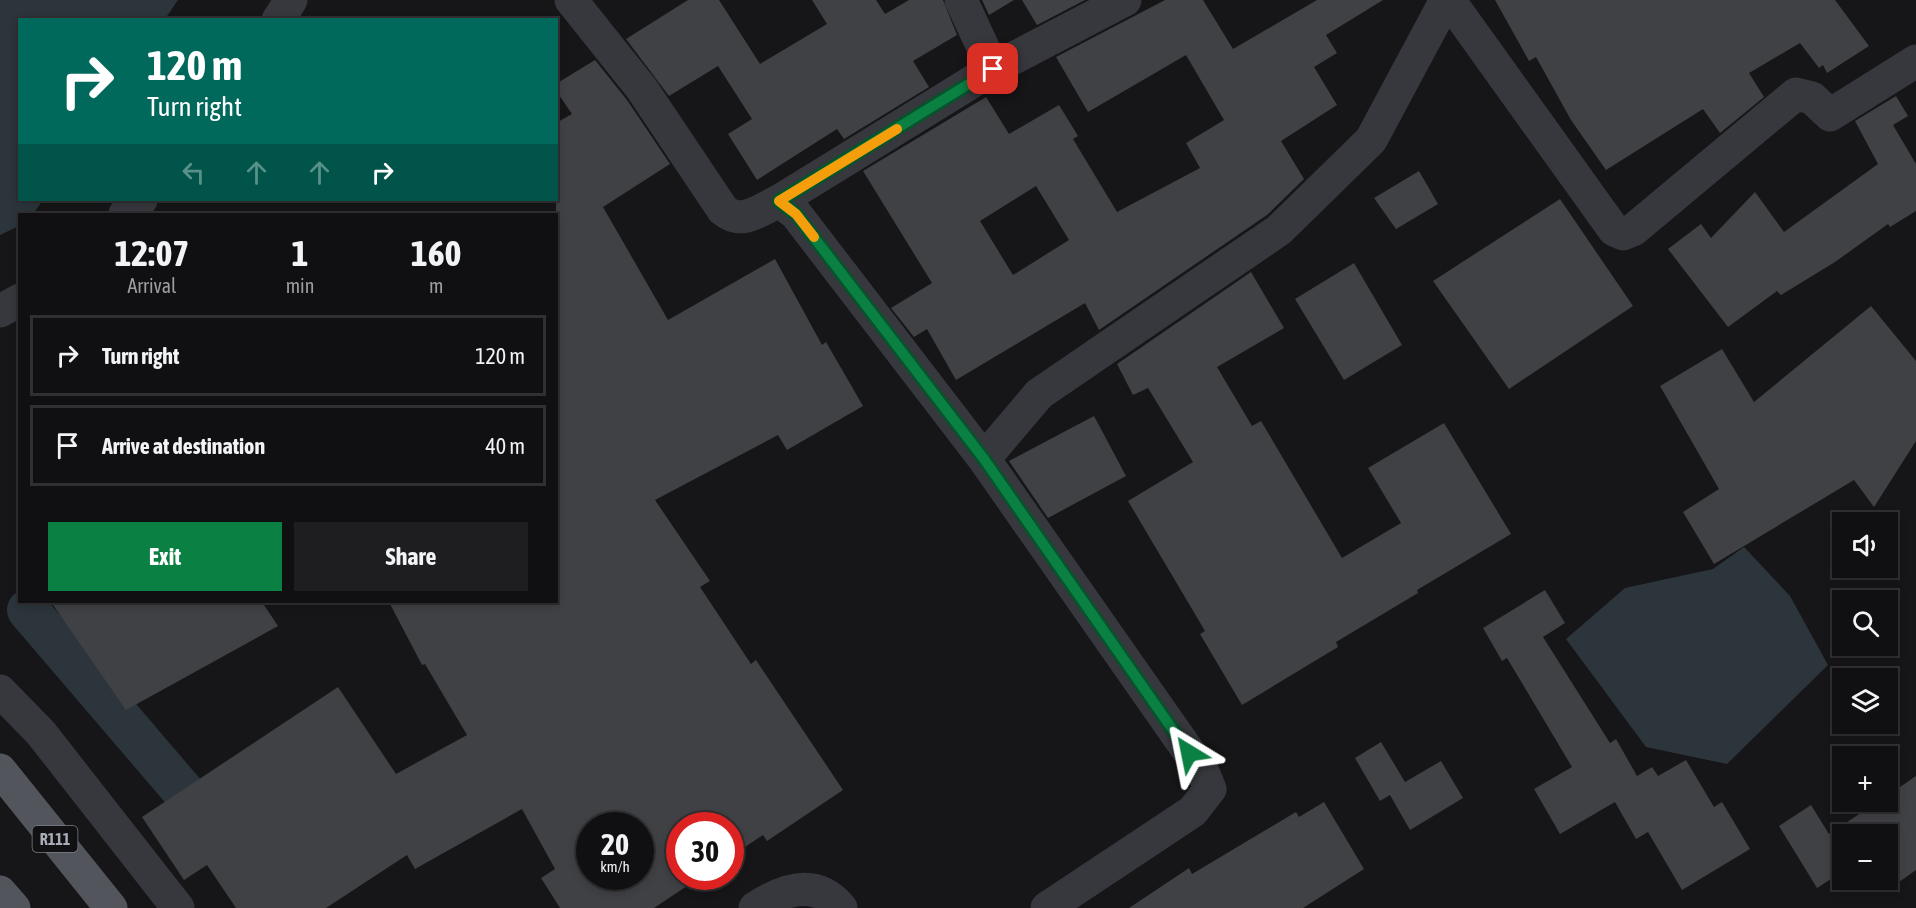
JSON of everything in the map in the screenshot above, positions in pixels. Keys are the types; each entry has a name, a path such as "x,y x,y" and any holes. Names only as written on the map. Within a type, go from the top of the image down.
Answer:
{"main road":[{"name":"R111","path":"0,770 111,908"},
{"path":"0,892 14,908"}],"street":[{"path":"279,18 291,0"},
{"path":"571,0 642,89 723,210 733,218 742,219 779,201 993,69 1125,0"},
{"path":"961,0 993,69"},
{"path":"984,459 1039,394 1279,230 1371,140 1448,0 1614,230 1623,234 1634,230 1796,94 1812,99 1830,115 1916,61"},
{"path":"126,213 140,201"},
{"path":"779,201 796,214 984,459 1203,772 1210,789 1193,811 1047,908"},
{"path":"0,311 18,301"},
{"path":"0,691 41,733 178,908"},
{"path":"755,908 797,888 830,895 841,908"}],"shaded area":[{"path":"0,0 178,0 166,18 18,18 18,201 42,201 34,213 18,213 18,226 0,235"},
{"path":"1744,547 1790,596 1828,665 1727,764 1646,747 1566,639 1625,588 1713,569"}],"building":[{"path":"688,0 719,0 760,64 827,24 812,0 876,0 885,14 909,0 943,0 957,35 913,61 929,87 844,139 837,129 757,180 728,134 752,119 718,66 669,96 626,39"},
{"path":"982,0 1014,0 989,15"},
{"path":"1022,0 1085,0 1037,25"},
{"path":"1165,0 1203,0 1233,49 1317,0 1383,0 1326,35 1337,53 1314,67 1337,105 1281,141 1304,179 1267,215 1099,330 1085,303 956,380 927,329 914,337 891,308 932,283 863,171 986,97 1009,134 1059,105 1078,136 1073,139 1117,212 1200,168 1186,143 1224,120 1186,55 1088,112 1056,57","holes":["1036,186 1069,240 1013,275 980,221"]},
{"path":"1495,0 1835,0 1869,46 1827,73 1823,65 1819,68 1800,43 1749,73 1764,97 1720,133 1703,109 1606,170 1571,120 1536,57 1529,61"},
{"path":"595,60 627,100 670,164 603,207 668,320 775,259 822,345 826,342 863,406 787,450 778,435 655,500 710,581 700,587 751,664 756,660 843,790 767,841 763,835 744,848 744,812 666,812 666,890 681,890 654,908 560,908 541,878 555,869 522,809 415,869 407,855 326,908 236,908 207,865 184,880 142,817 338,687 396,774 467,735 425,664 422,665 390,603 558,603 558,213 556,213 556,201 558,201 558,122 572,114 559,95 559,82"},
{"path":"1896,96 1908,116 1893,125 1916,164 1916,211 1890,227 1888,224 1835,262 1781,295 1777,291 1728,327 1668,249 1701,224 1711,238 1755,192 1784,232 1878,164 1855,121"},
{"path":"1419,171 1438,204 1396,229 1374,198"},
{"path":"1560,199 1633,306 1509,389 1433,281"},
{"path":"1354,263 1402,345 1344,380 1295,299"},
{"path":"1251,272 1284,328 1217,367 1252,426 1261,421 1342,558 1401,523 1368,468 1444,423 1511,534 1417,590 1418,593 1336,642 1338,647 1242,705 1200,634 1205,631 1128,501 1193,462 1148,388 1133,395 1117,364"},
{"path":"1871,306 1916,361 1916,441 1874,507 1854,480 1714,564 1683,512 1719,489 1660,386 1722,349 1754,402"},
{"path":"1094,416 1126,476 1048,518 1009,461"},
{"path":"1545,590 1565,623 1543,637 1610,743 1616,739 1637,776 1652,767 1658,776 1686,760 1714,807 1722,802 1750,849 1682,890 1648,832 1636,839 1615,802 1560,834 1534,789 1572,767 1507,658 1502,661 1483,628"},
{"path":"52,603 263,603 278,626 126,710"},
{"path":"1381,742 1405,782 1441,761 1463,798 1410,830 1390,795 1380,801 1355,758"},
{"path":"1916,776 1916,870 1898,883 1898,824 1844,824 1862,812 1898,812 1898,788"},
{"path":"1324,802 1364,869 1303,908 1129,908 1189,868 1192,874 1296,812 1299,817"},
{"path":"1811,805 1829,834 1832,832 1832,878 1817,888 1779,826"}],"waterway":[{"path":"28,610 283,908"}],"slow traffic":[{"path":"814,237 796,214 779,201 897,129"}],"route":[{"path":"993,69 779,201 796,214 984,459 1189,753"}]}
